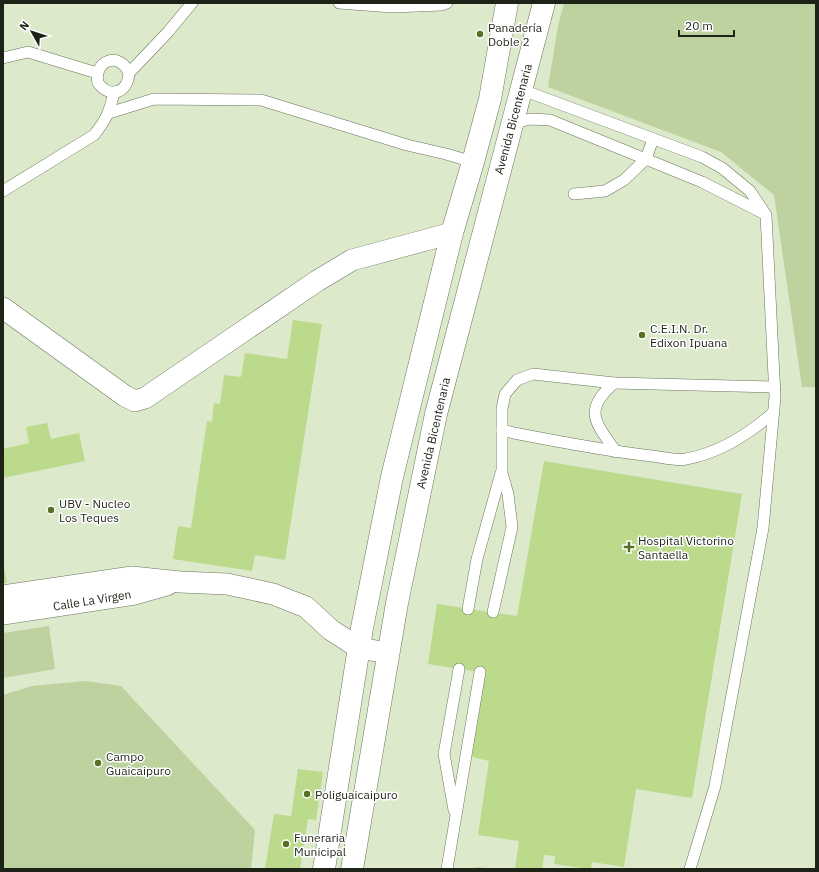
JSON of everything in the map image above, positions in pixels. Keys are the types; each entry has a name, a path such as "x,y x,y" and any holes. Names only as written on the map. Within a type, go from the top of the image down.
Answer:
{"main road":[{"path":"324,869 359,648 392,477 452,233 490,99 507,3"},
{"name":"Avenida Bicentenaria","path":"352,869 397,603 436,414 520,89 544,3"}],"street":[{"path":"3,308 125,396 135,401 145,398 317,281 352,260 452,233"},
{"name":"Calle La Virgen","path":"3,614 132,577 180,582 227,584 273,594 306,607 331,630 359,648 388,653"},
{"name":"Calle La Virgen","path":"3,596 70,595"}],"lane":[{"path":"129,73 168,32 192,3"},
{"path":"339,3 392,7 442,5 447,3"},
{"path":"3,58 28,52 97,73"},
{"path":"109,60 122,62 127,67 129,73 129,80 126,86 114,92 107,91 98,83 97,73 103,64 109,60"},
{"path":"520,89 702,157 722,168 750,191 766,214 775,387 763,528 715,786 690,869"},
{"path":"3,191 94,135 109,113 114,92"},
{"path":"109,113 154,99 261,100 407,145 473,162"},
{"path":"511,124 530,119 550,120 702,182 766,214"},
{"path":"574,194 605,191 624,180 646,159 653,139"},
{"path":"493,612 512,526 508,494 502,473 502,409 506,394 517,380 533,374 614,383 775,387"},
{"path":"614,383 604,392 598,401 595,410 596,421 616,452"},
{"path":"502,430 514,434 616,452 684,460 716,450 740,438 759,426 774,412"},
{"path":"468,609 477,559 502,473"},
{"path":"455,820 444,754 459,668"},
{"path":"447,869 480,672"}],"green space":[{"path":"564,3 816,3 816,387 802,387 774,195 721,152 548,87 558,26"},
{"path":"49,626 55,669 3,678 3,633"},
{"name":"Campo Guaicaipuro","path":"86,681 121,686 255,830 251,869 3,869 3,695 32,686"}],"building":[{"path":"293,320 322,324 285,560 255,555 252,571 173,559 178,526 191,528 207,421 212,422 214,403 220,404 224,375 241,377 245,353 287,359"},
{"path":"47,423 51,439 79,433 85,461 3,478 3,449 29,443 26,427"},
{"path":"544,461 742,494 692,798 636,789 624,867 592,862 591,869 554,864 555,856 544,855 542,869 515,869 519,841 478,835 489,761 472,757 485,673 428,664 437,604 517,616"},
{"path":"3,562 7,583 3,583"},
{"name":"Funeraria Municipal","path":"298,769 323,772 316,820 308,819 300,869 265,869 274,814 291,816"},
{"path":"476,867 487,868 487,869 475,869"}],"place":[{"name":"Panadería Doble 2","path":"480,34"},
{"name":"C.E.I.N. Dr. Edixon Ipuana","path":"642,335"},
{"name":"UBV - Nucleo Los Teques","path":"51,510"},
{"name":"Hospital Victorino Santaella","path":"629,547"},
{"name":"Campo Guaicaipuro","path":"98,763"},
{"name":"Poliguaicaipuro","path":"307,794"},
{"name":"Funeraria Municipal","path":"286,844"}]}
